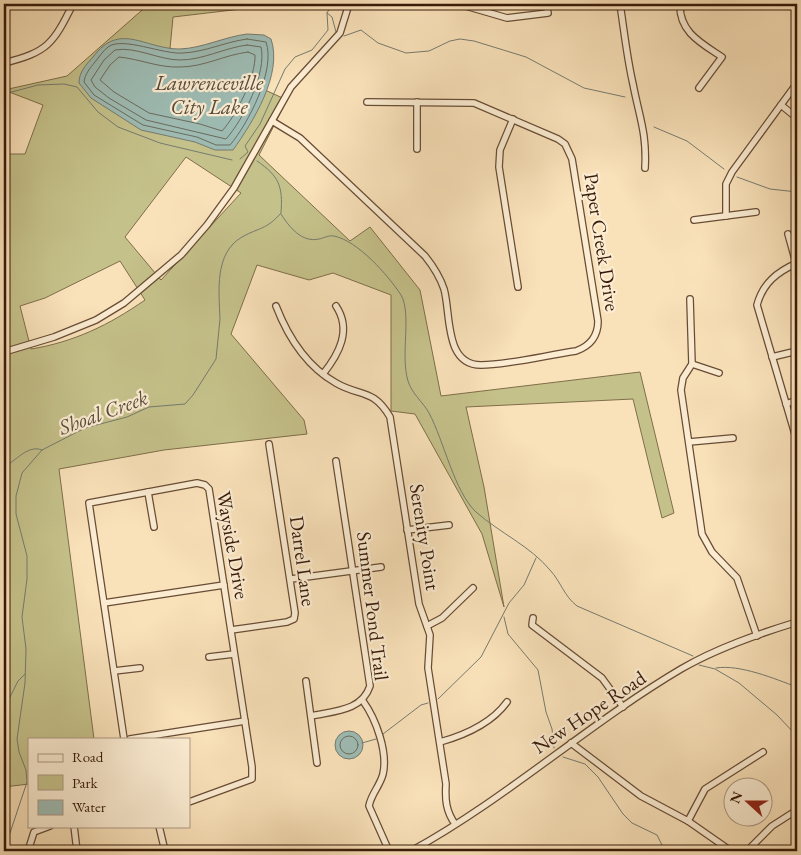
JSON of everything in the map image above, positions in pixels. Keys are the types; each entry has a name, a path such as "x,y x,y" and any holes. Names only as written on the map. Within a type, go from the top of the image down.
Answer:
{"street":[{"path":"4,63 25,58 47,48 55,38 73,4"},
{"path":"4,352 54,337 96,320 124,303 149,284 207,225 234,188 291,87 340,33 349,4"},
{"path":"460,4 507,18 548,13 546,4"},
{"path":"620,4 633,84 644,124 645,168"},
{"path":"680,4 683,25 691,35 722,57 700,88"},
{"path":"726,216 726,184 797,83"},
{"name":"Paper Creek Drive","path":"272,122 300,138 425,256 434,267 444,289 454,345 458,355 465,360 480,365 576,351 590,343 598,328 569,150 558,139 474,103 368,102"},
{"path":"417,149 418,102"},
{"path":"781,105 797,118"},
{"path":"513,119 500,150 499,167 518,287"},
{"path":"694,220 756,212"},
{"path":"788,234 797,263 780,271 767,282 761,292 757,305 797,441"},
{"path":"690,299 692,364 683,378 681,390 702,534 712,552 737,578 756,636"},
{"name":"Serenity Point","path":"276,306 294,344 323,374 337,384 372,396 383,405 390,417 419,604 430,635 428,668 446,784 445,802 455,824"},
{"path":"323,374 335,358 343,336 342,316 336,306"},
{"path":"772,357 797,351"},
{"path":"692,364 719,373"},
{"path":"786,404 797,400"},
{"path":"689,442 733,438"},
{"name":"Darrel Lane","path":"231,630 287,622 294,619 291,579 269,444"},
{"name":"Summer Pond Trail","path":"311,716 353,706 363,701 370,686 336,461"},
{"name":"Wayside Drive","path":"124,738 90,503 198,483 209,489 252,767 252,779 190,802"},
{"path":"148,492 154,527"},
{"path":"407,530 448,525"},
{"path":"291,579 381,567"},
{"path":"104,603 224,585"},
{"path":"427,626 442,618 473,588"},
{"path":"533,618 532,625 602,678 624,707"},
{"name":"New Hope Road","path":"411,851 421,849 571,743 681,669 756,636 797,622"},
{"path":"209,657 234,654"},
{"path":"114,672 140,668"},
{"path":"306,681 317,763"},
{"path":"363,701 377,726 384,764 383,774 370,799 369,806 389,851"},
{"path":"440,742 466,735 500,712 507,702"},
{"path":"136,738 245,721"},
{"path":"571,743 641,796 688,821 731,851"},
{"path":"688,821 705,789 764,752"},
{"path":"747,851 772,826 797,810"},
{"path":"28,851 34,832 38,828"},
{"path":"74,828 77,851"},
{"path":"159,828 165,851"}],"green space":[{"path":"149,4 284,4 173,17 166,91 265,90 287,100 259,155 350,241 370,227 420,290 441,396 640,372 674,513 662,518 633,399 466,407 484,487 504,607 482,534 415,414 391,411 391,295 333,273 309,280 257,265 231,334 304,420 307,434 164,450 59,469 94,738 28,738 28,784 4,787 4,154 25,154 43,105 4,90 67,76","holes":["186,157 241,193 161,280 125,237","120,261 145,300 91,331 62,342 31,349 20,306 45,298"]}],"water":[{"name":"Lawrenceville City Lake","path":"247,34 264,35 271,39 274,53 273,67 270,82 257,112 233,150 215,150 195,142 141,130 91,98 79,83 80,75 85,66 103,46 113,41 133,40 180,49 197,47"},
{"path":"349,731 359,735 363,745 359,755 349,759 339,755 335,745 339,735"}],"waterway":[{"name":"Shoal Creek","path":"240,159 248,152 245,146 260,124 285,69 295,57 312,50 328,30 327,13 332,4"},
{"path":"327,13 332,17 336,32"},
{"path":"344,36 361,30 378,43 406,53 429,51 450,41 460,39 474,41 526,57 584,88 625,97"},
{"path":"4,94 38,85 64,84 77,87 98,112 118,127 160,143 232,160"},
{"path":"654,127 687,141 724,169"},
{"name":"Shoal Creek","path":"4,851 27,782 26,770 19,752 17,739 25,683 26,649 22,617 27,579 27,556 16,514 16,496 22,473 42,450 85,428 127,417 149,407 185,404 193,395 216,359 220,319 219,285 222,263 233,244 242,237 267,225 281,213 281,196 278,182 257,161"},
{"path":"737,177 770,189 797,192"},
{"path":"281,214 292,229 307,239 313,240 334,236 353,245 372,260 401,295 406,313 405,359 408,381 412,390 429,413 461,492 476,512 542,561 577,606 693,656"},
{"path":"4,467 27,451 32,449 42,450"},
{"path":"438,699 481,657 509,603 524,585 536,558"},
{"path":"504,617 508,634 538,670 546,712 552,729 554,748"},
{"path":"699,665 715,669 739,683 777,715 795,734 797,759"},
{"path":"716,668 725,667 746,670 797,687"},
{"name":"Shoal Creek","path":"4,709 18,681 25,674"},
{"path":"383,734 421,705 428,703"},
{"path":"362,743 376,739"},
{"path":"563,757 585,764 598,777 623,814 632,823 657,835 665,851"}]}
